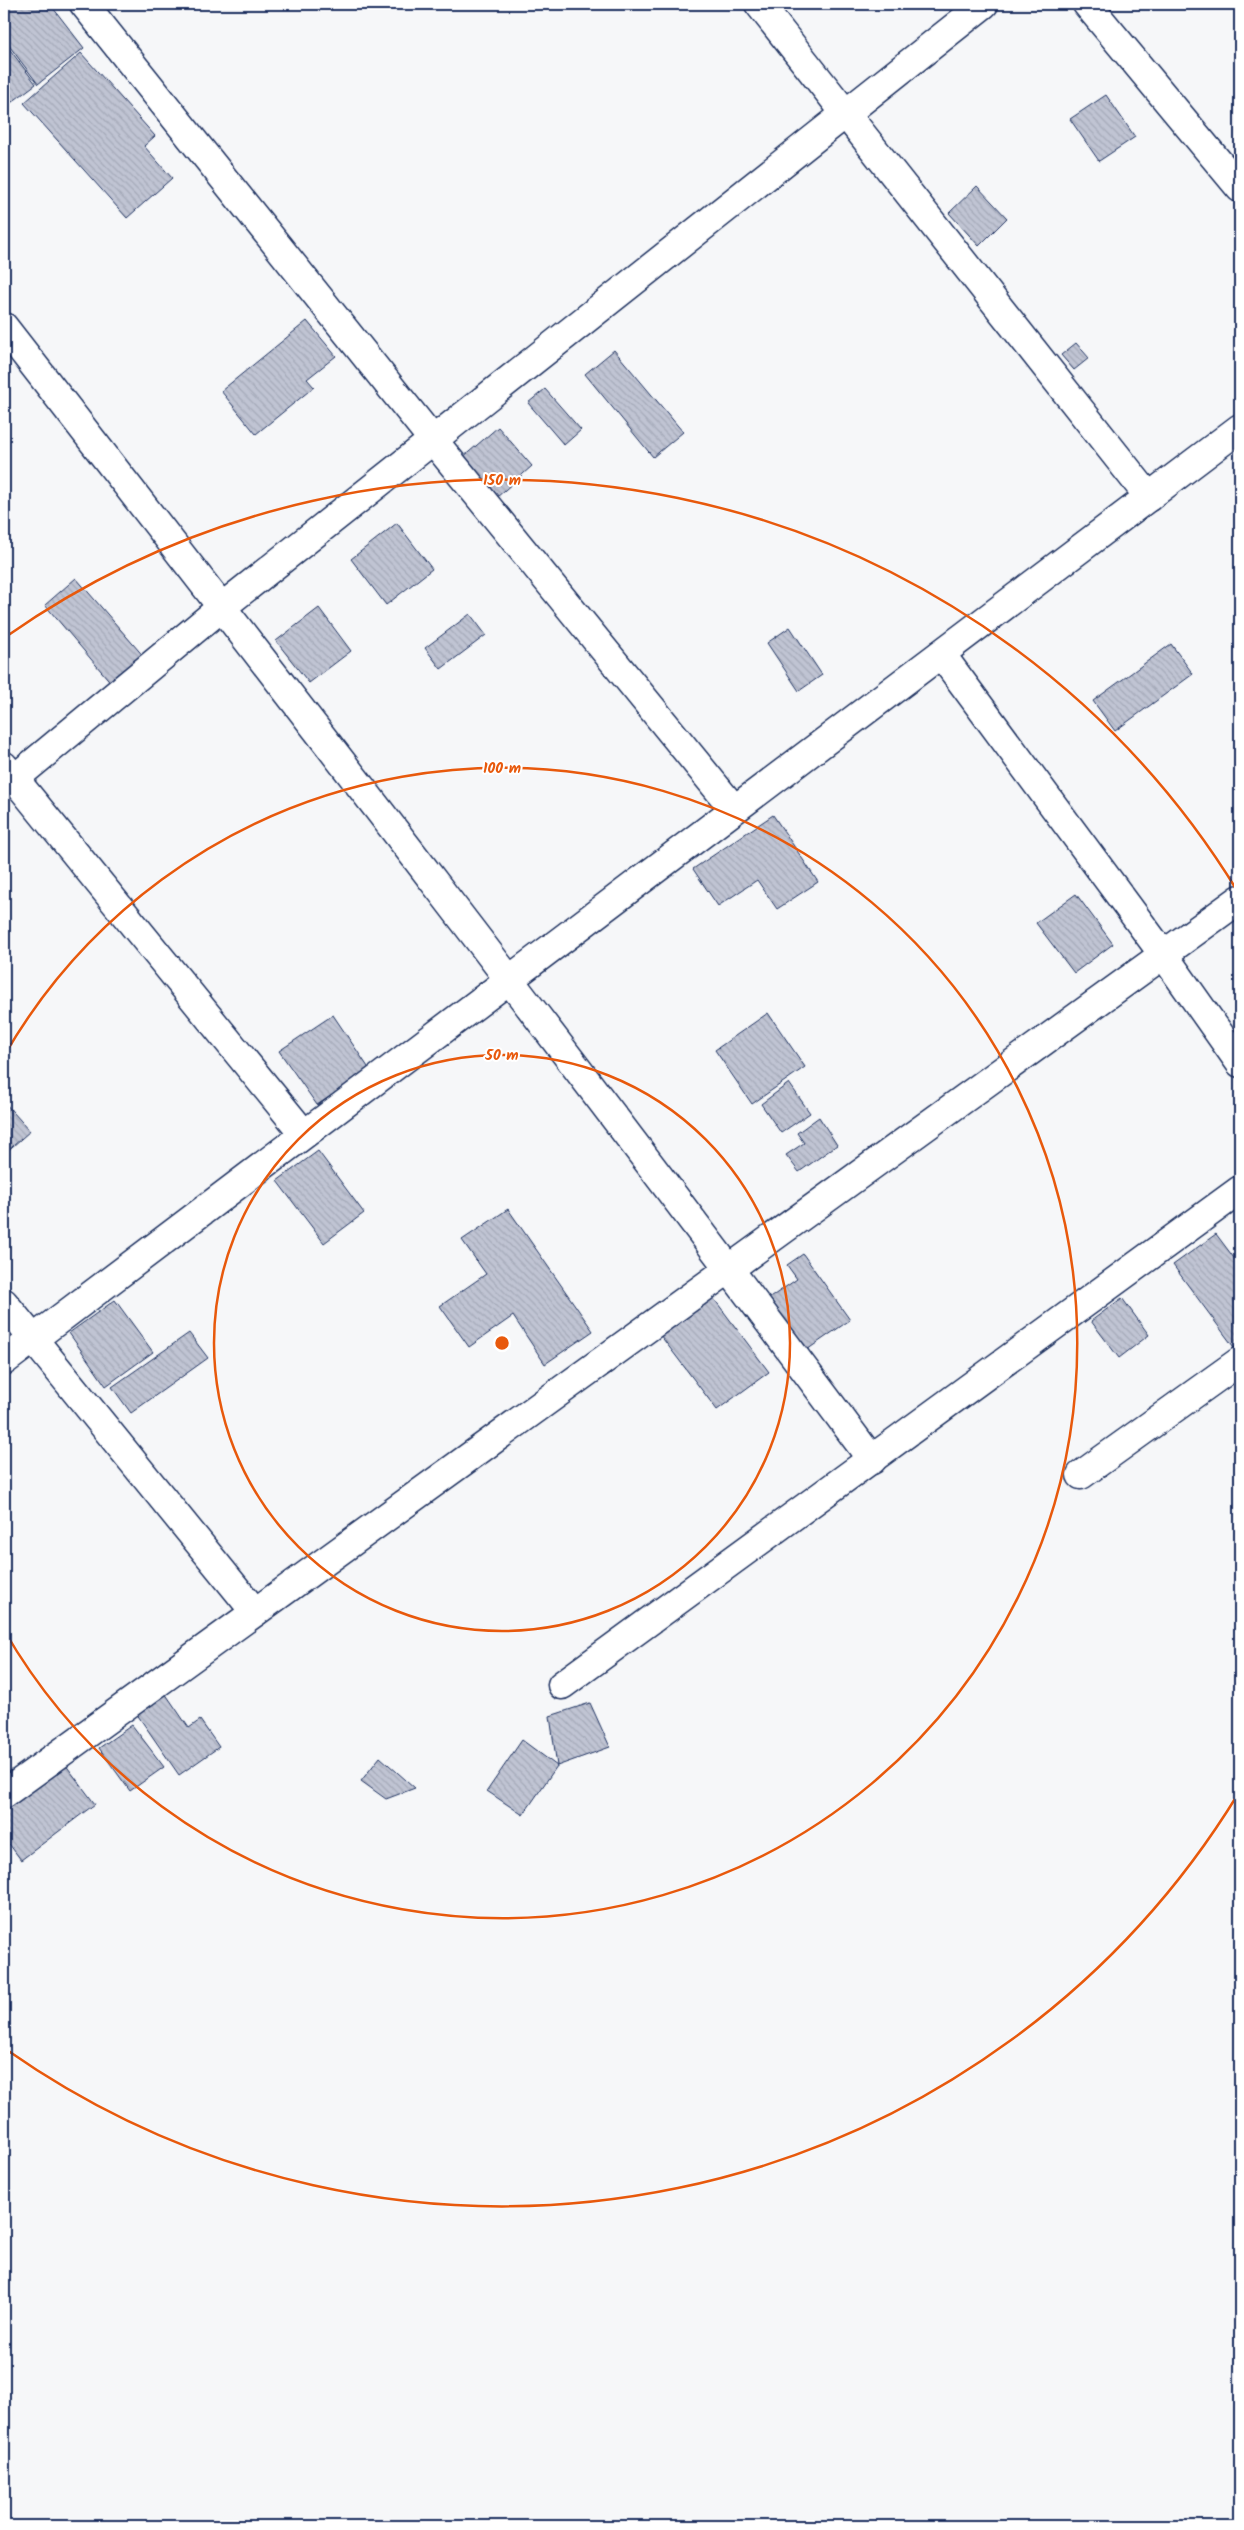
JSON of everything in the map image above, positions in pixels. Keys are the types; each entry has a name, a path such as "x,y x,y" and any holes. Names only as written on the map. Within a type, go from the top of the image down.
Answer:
{"street":[{"path":"84,4 433,440 734,809"},
{"path":"759,4 1149,497"},
{"path":"304,1134 9,772 222,607 984,4"},
{"path":"1088,4 1240,188"},
{"path":"4,327 222,607 730,1268 872,1460"},
{"path":"4,1360 1240,428"},
{"path":"941,654 1163,954 1240,1063"},
{"path":"4,1794 1240,899"},
{"path":"562,1685 1240,1190"},
{"path":"4,1303 255,1612"},
{"path":"1082,1475 1240,1361"}],"building":[{"path":"6,4 50,4 84,48 38,84 4,39 4,6"},
{"path":"4,42 36,84 4,108"},
{"path":"81,53 155,136 144,146 172,178 127,218 24,103"},
{"path":"1106,95 1135,137 1099,161 1070,119"},
{"path":"977,186 1007,218 979,246 949,213"},
{"path":"307,321 336,356 307,379 314,387 256,434 221,391"},
{"path":"1076,343 1089,358 1074,370 1061,355"},
{"path":"614,350 683,432 653,457 585,374"},
{"path":"545,389 581,430 564,445 528,403"},
{"path":"498,427 532,466 496,498 462,458"},
{"path":"397,523 432,569 386,605 351,559"},
{"path":"76,578 145,658 113,685 45,605"},
{"path":"319,608 351,651 309,683 276,641"},
{"path":"470,614 486,635 441,669 425,648"},
{"path":"790,627 822,675 799,691 767,643"},
{"path":"1171,644 1193,674 1115,731 1093,701"},
{"path":"773,815 818,882 777,909 757,880 718,906 693,869"},
{"path":"1076,894 1113,944 1074,973 1036,923"},
{"path":"768,1013 805,1067 752,1104 715,1050"},
{"path":"333,1015 370,1070 317,1105 279,1051"},
{"path":"789,1083 810,1113 781,1133 761,1104"},
{"path":"4,1102 30,1131 4,1154"},
{"path":"819,1117 837,1145 799,1172 786,1155 804,1143 797,1133"},
{"path":"318,1151 364,1213 324,1243 277,1181"},
{"path":"508,1209 593,1331 545,1364 513,1316 469,1347 440,1306 486,1274 462,1240"},
{"path":"1216,1234 1240,1266 1239,1354 1173,1265"},
{"path":"803,1254 850,1320 801,1354 764,1302 797,1279 787,1265"},
{"path":"709,1292 769,1372 717,1410 657,1331"},
{"path":"1122,1298 1149,1335 1119,1358 1091,1321"},
{"path":"115,1300 153,1352 106,1386 69,1333"},
{"path":"189,1333 208,1358 131,1413 112,1387"},
{"path":"163,1690 189,1728 200,1720 219,1747 179,1775 134,1710"},
{"path":"590,1703 610,1747 557,1766 550,1716"},
{"path":"132,1725 164,1767 130,1791 99,1748"},
{"path":"522,1740 557,1766 523,1815 487,1791"},
{"path":"380,1757 415,1788 386,1799 361,1781"},
{"path":"62,1760 95,1804 21,1860 4,1837 4,1803"}]}
